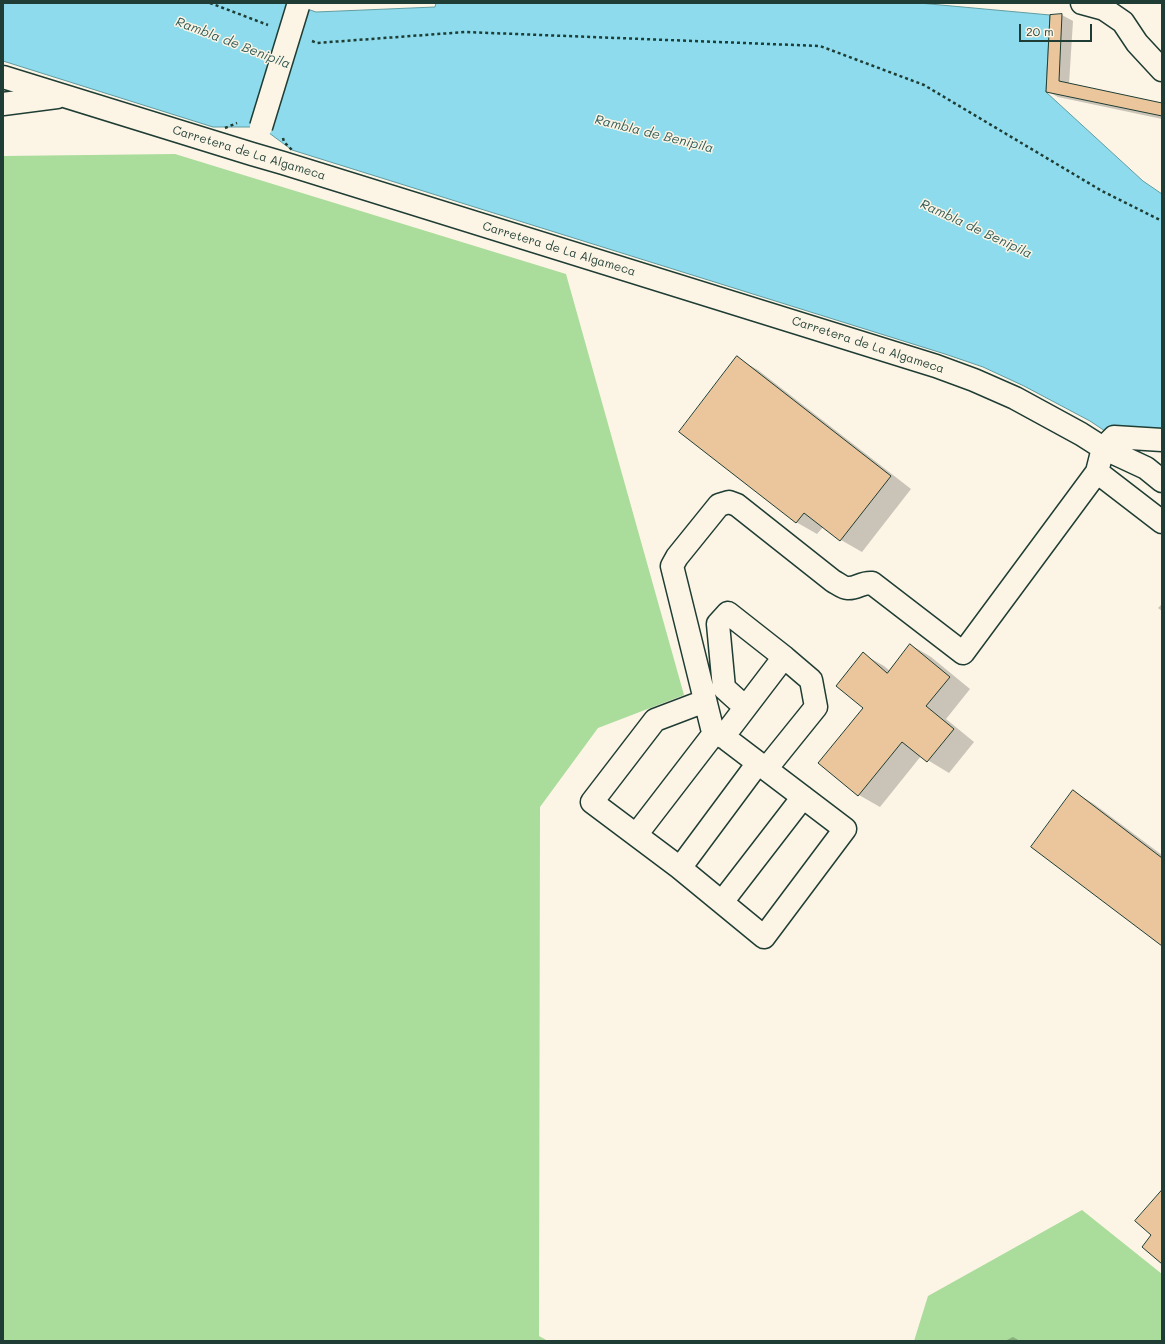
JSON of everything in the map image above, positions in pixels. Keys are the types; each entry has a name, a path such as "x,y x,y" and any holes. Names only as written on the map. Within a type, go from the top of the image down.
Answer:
{"street":[{"path":"1082,3 1104,9 1123,22 1137,43 1162,70"},
{"path":"252,154 298,6"},
{"name":"Carretera de La Algameca","path":"3,77 936,366 974,380 1015,398 1081,434 1103,448 1146,468 1162,480"},
{"path":"3,104 66,96"},
{"path":"705,701 655,720 592,802 680,868 764,937 845,829 712,728 672,566 677,556 719,505 729,502 737,505 833,581 847,588 856,587 865,582 872,583 963,653 1097,472 1103,448 1114,437 1162,440"},
{"path":"1097,472 1162,521"},
{"path":"680,868 762,766 816,707 811,680 728,613 718,624 724,688 745,708"},
{"path":"636,835 720,734 745,708 784,657"},
{"path":"722,902 803,797"}],"path":[{"path":"210,3 274,27"},
{"path":"310,40 317,43 465,32 820,46 924,85 1102,191 1162,221"}],"green space":[{"path":"175,154 566,274 684,695 598,728 540,807 539,1336 548,1341 3,1341 3,156"},
{"path":"1082,1210 1162,1274 1162,1341 914,1341 928,1296"}],"water":[{"name":"Rambla de Benipila","path":"3,3 290,3 316,12 435,7 436,3 919,3 1050,15 1046,92 1143,181 1162,194 1162,440 1114,437 1090,421 1024,386 983,367 292,150 261,127 213,127 3,61"}],"building":[{"path":"1062,14 1059,81 1162,103 1162,116 1046,92 1050,15"},
{"path":"737,356 891,476 840,541 804,513 796,523 679,432"},
{"path":"910,644 950,677 926,706 954,729 927,762 902,742 858,796 818,763 863,708 836,686 863,652 887,673"},
{"path":"1073,790 1162,858 1162,946 1031,847"},
{"path":"1162,1190 1162,1264 1142,1247 1151,1235 1135,1221"}]}
